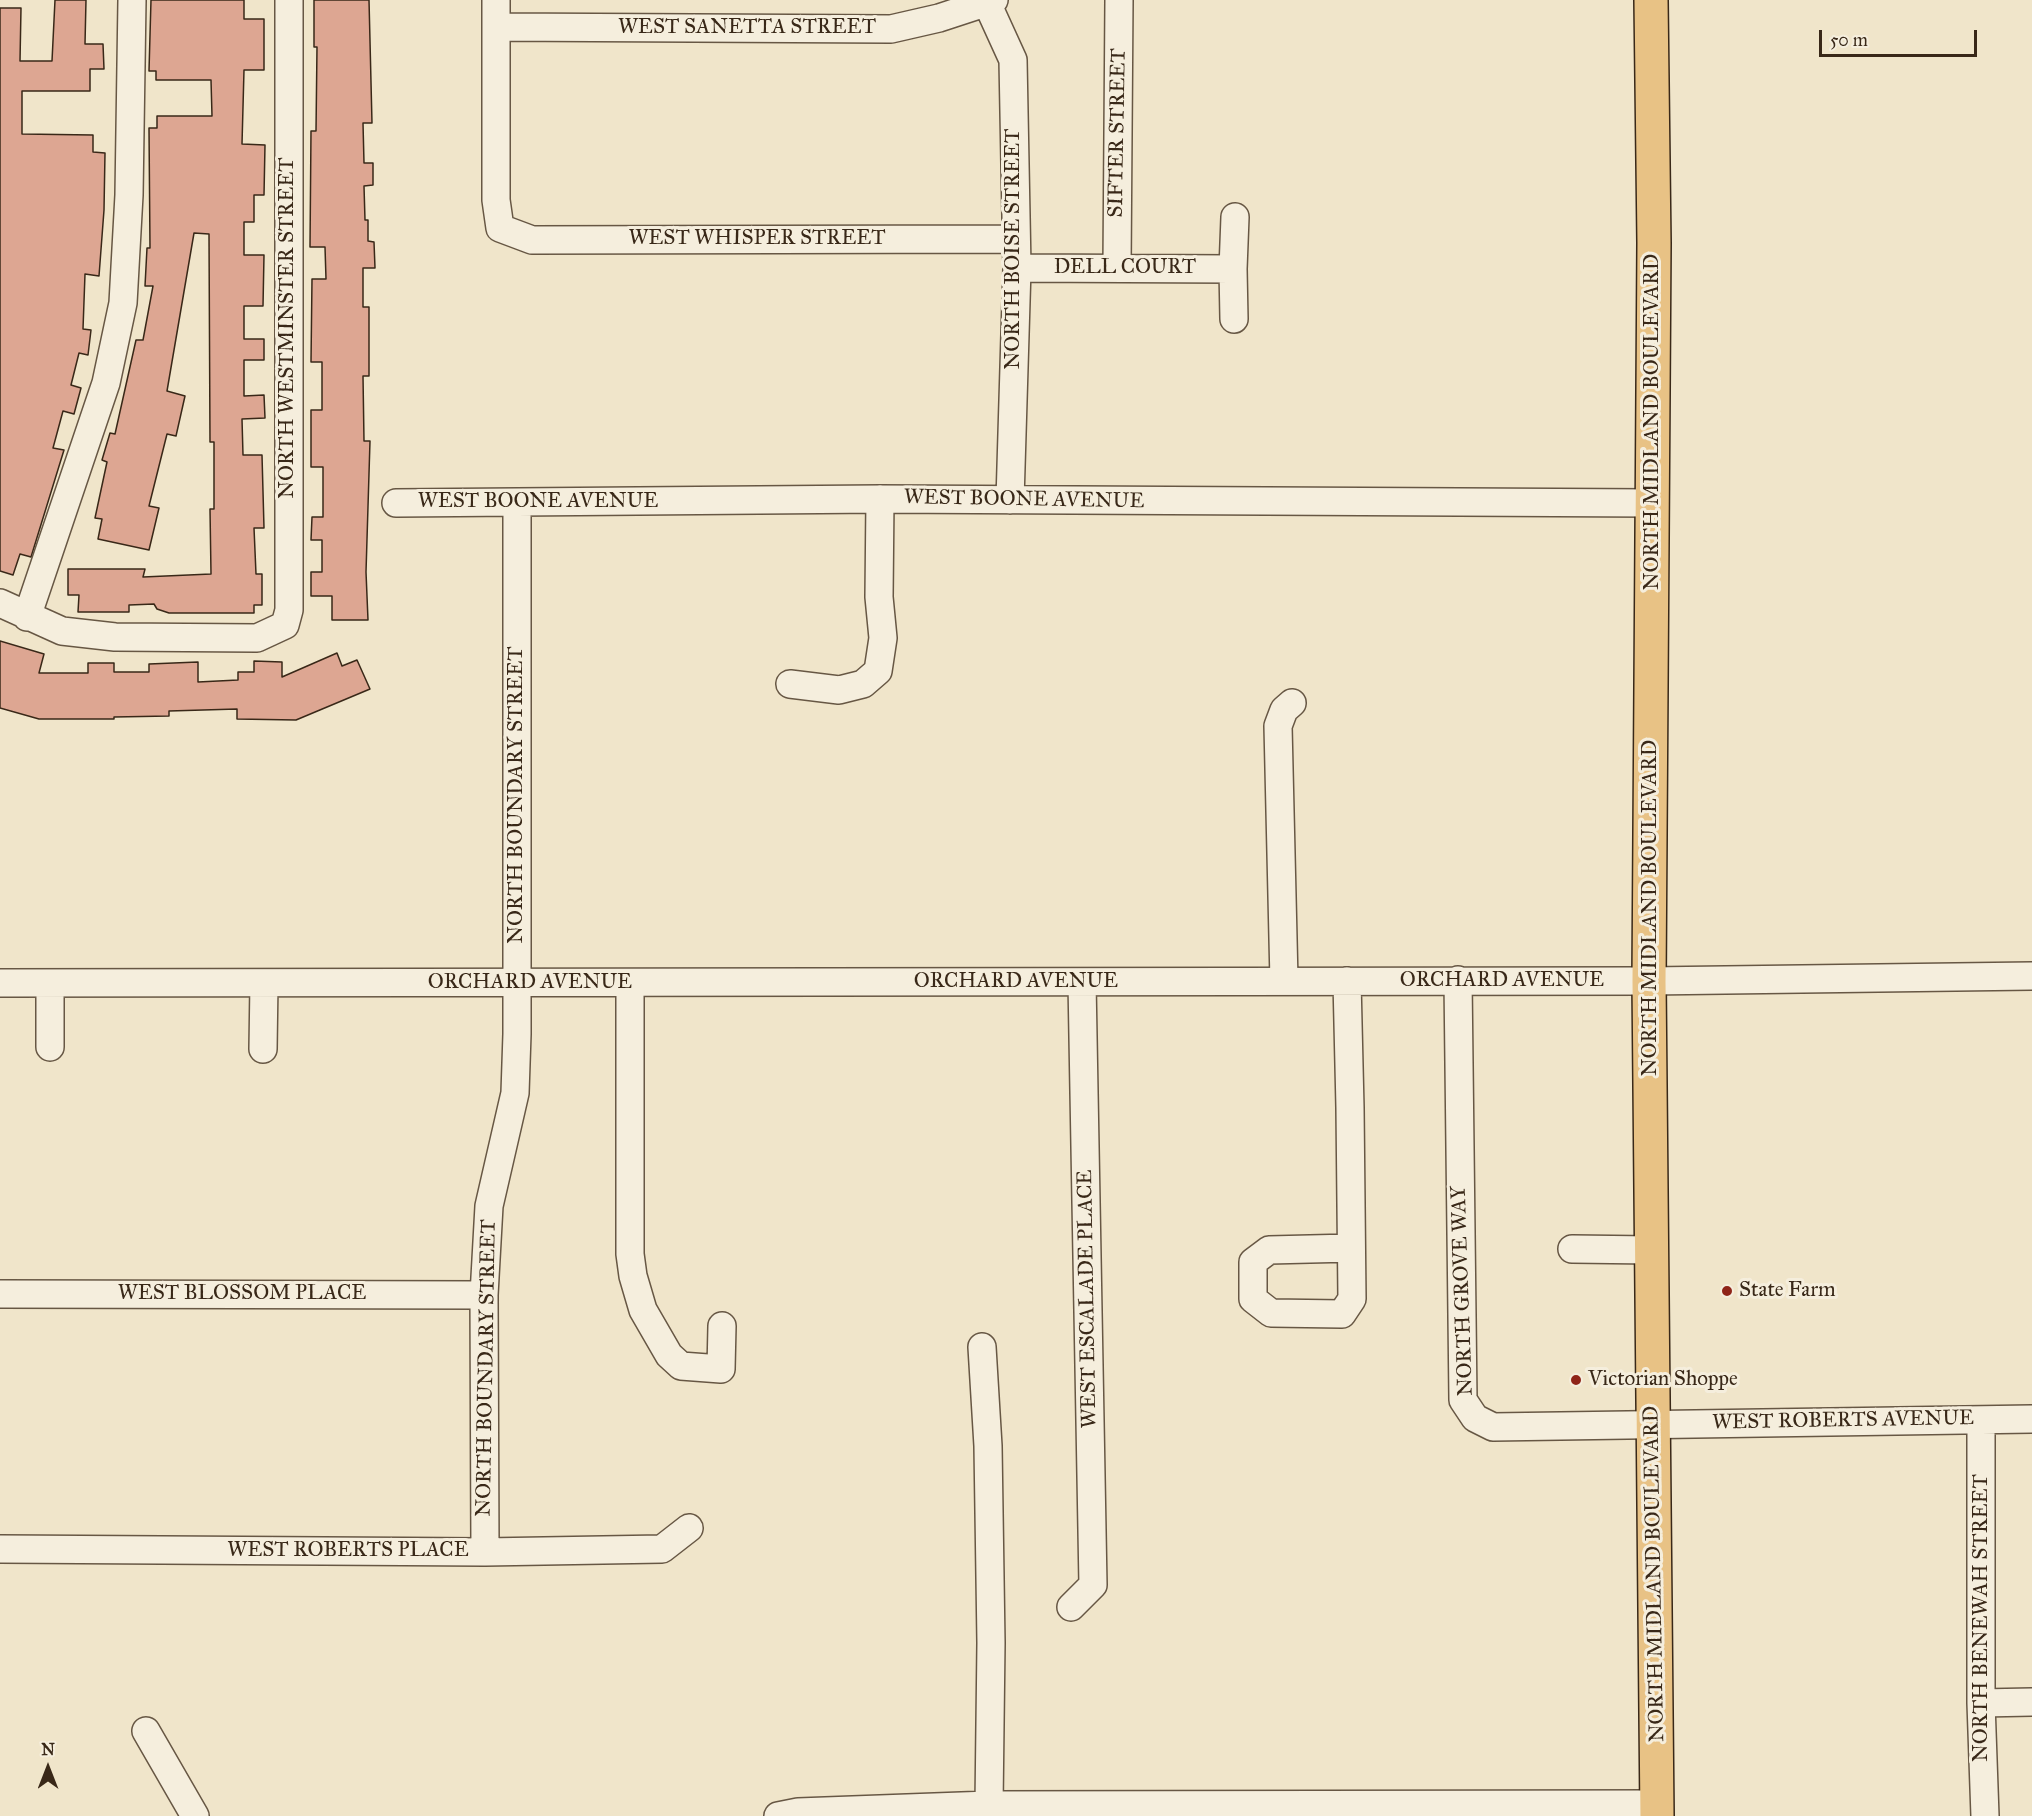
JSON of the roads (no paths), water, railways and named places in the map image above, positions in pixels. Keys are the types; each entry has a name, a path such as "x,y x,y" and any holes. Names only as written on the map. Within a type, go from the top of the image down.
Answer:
{"main road":[{"name":"NORTH MIDLAND BOULEVARD","path":"1651,0 1652,503 1649,981 1657,1810"}],"street":[{"path":"0,603 27,617 106,383 123,303 129,195 132,0"},
{"name":"NORTH WESTMINSTER STREET","path":"27,617 62,631 115,637 257,638 285,626 289,610 289,0"},
{"path":"496,0 496,27"},
{"name":"SIFTER STREET","path":"1117,267 1119,0"},
{"name":"WEST SANETTA STREET","path":"496,27 891,29 939,18 991,1"},
{"name":"NORTH BOISE STREET","path":"991,1 1013,60 1017,268 1010,500"},
{"name":"WEST WHISPER STREET","path":"496,27 496,200 500,228 532,240 1016,239"},
{"path":"1234,320 1235,217"},
{"name":"DELL COURT","path":"1017,268 1233,269"},
{"path":"790,684 840,690 863,684 878,671 883,638 879,597 880,499"},
{"name":"WEST BOONE AVENUE","path":"396,503 880,499 1652,503"},
{"name":"NORTH BOUNDARY STREET","path":"485,1551 484,1295 489,1206 515,1093 517,503"},
{"path":"1284,981 1278,726 1284,710 1292,703"},
{"name":"ORCHARD AVENUE","path":"0,983 1649,981 2032,976"},
{"name":"NORTH GROVE WAY","path":"1458,980 1463,1400 1475,1418 1493,1427 1654,1424"},
{"path":"1347,981 1351,1248"},
{"name":"WEST ESCALADE PLACE","path":"1071,1607 1093,1585 1082,982"},
{"path":"263,1049 264,983"},
{"path":"50,984 50,1047"},
{"path":"630,984 630,1254 633,1276 643,1310 669,1355 681,1366 721,1369 722,1326"},
{"path":"1572,1249 1652,1250"},
{"name":"WEST BLOSSOM PLACE","path":"0,1294 484,1295"},
{"path":"982,1347 988,1446 991,1643 989,1805"},
{"name":"WEST ROBERTS AVENUE","path":"1654,1424 2032,1419"},
{"name":"NORTH BENEWAH STREET","path":"1982,1420 1981,1703 1984,1816"},
{"name":"WEST ROBERTS PLACE","path":"0,1549 485,1551 662,1549 689,1528"},
{"path":"1981,1703 2032,1702"},
{"path":"146,1731 195,1816"},
{"path":"778,1816 798,1812 989,1805 1657,1810"}],"place":[{"name":"State Farm","path":"1727,1291"},
{"name":"Victorian Shoppe","path":"1576,1380"}]}
